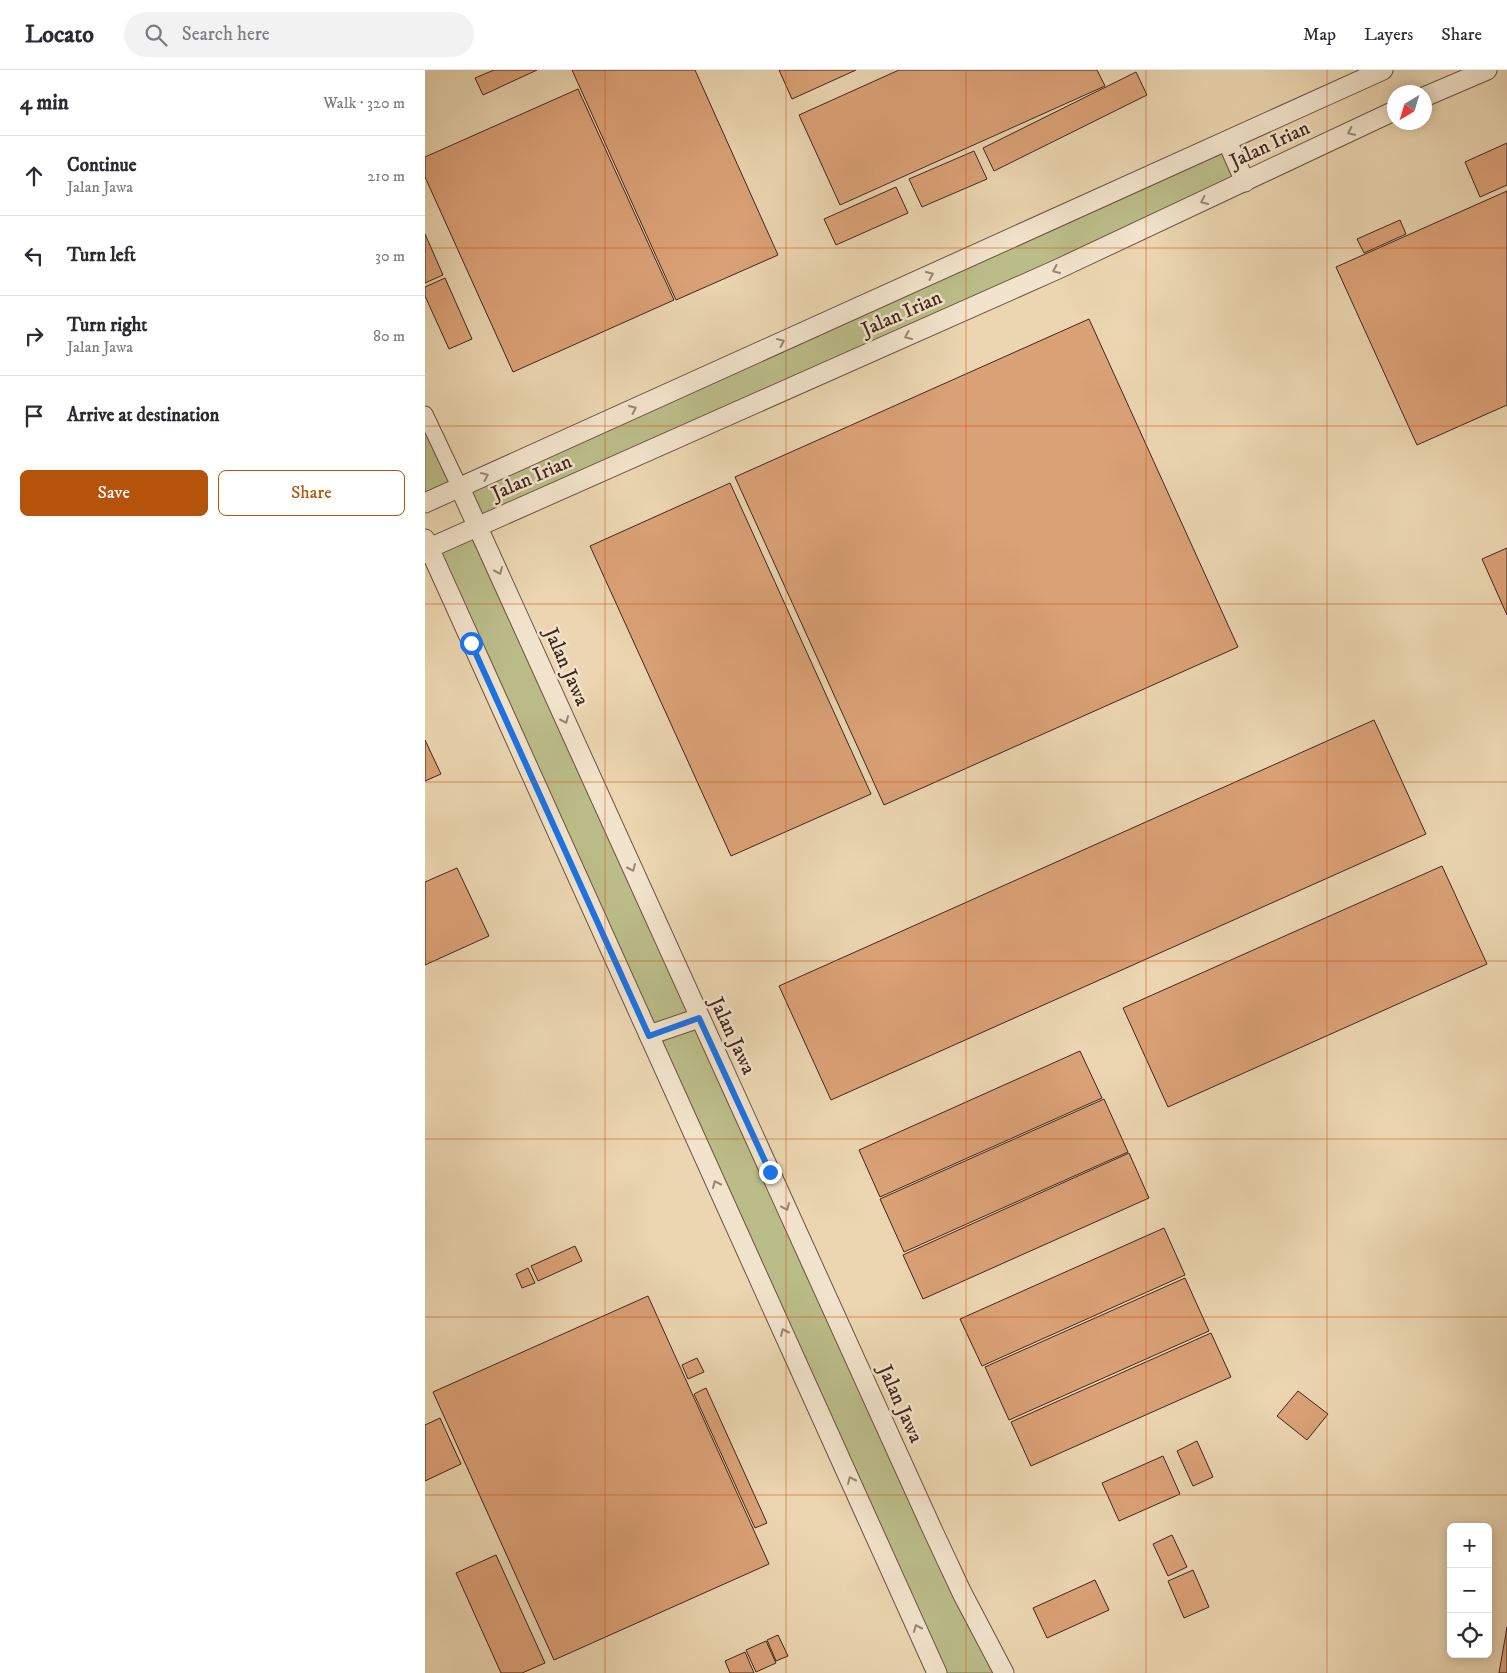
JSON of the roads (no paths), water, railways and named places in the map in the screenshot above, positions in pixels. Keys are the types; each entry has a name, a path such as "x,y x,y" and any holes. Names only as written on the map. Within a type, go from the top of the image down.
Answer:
{"street":[{"name":"Jalan Irian","path":"425,504 1383,70"},
{"path":"1432,94 1487,70"},
{"name":"Jalan Irian","path":"426,546 479,527 1058,269 1387,115"},
{"path":"1227,141 1245,182"},
{"name":"Jalan Jawa","path":"425,414 479,527 699,1018 962,1593 1004,1673"},
{"path":"426,546 937,1673"},
{"path":"649,1036 699,1018"}]}
